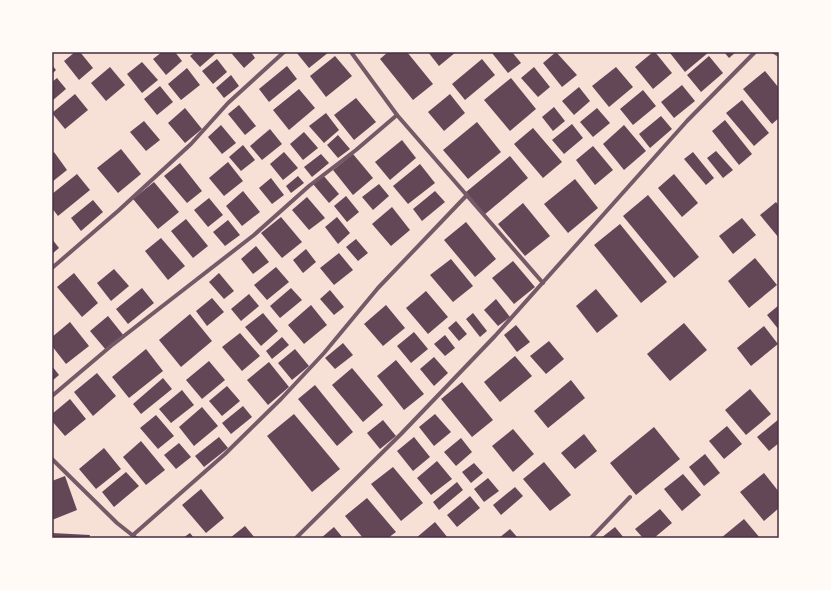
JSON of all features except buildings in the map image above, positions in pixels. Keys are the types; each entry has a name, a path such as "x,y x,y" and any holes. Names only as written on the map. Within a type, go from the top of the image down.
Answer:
{"street":[{"path":"52,268 118,211 191,144 228,103 284,52"},
{"path":"351,52 397,114 543,283"},
{"path":"296,538 401,434 543,283 687,121 755,52"},
{"path":"774,52 779,55"},
{"path":"52,396 111,346 254,235 309,186 356,150 397,114"},
{"path":"52,459 118,523 135,536 220,458 281,398 324,353 378,288 467,195"},
{"path":"590,538 630,497"}]}
